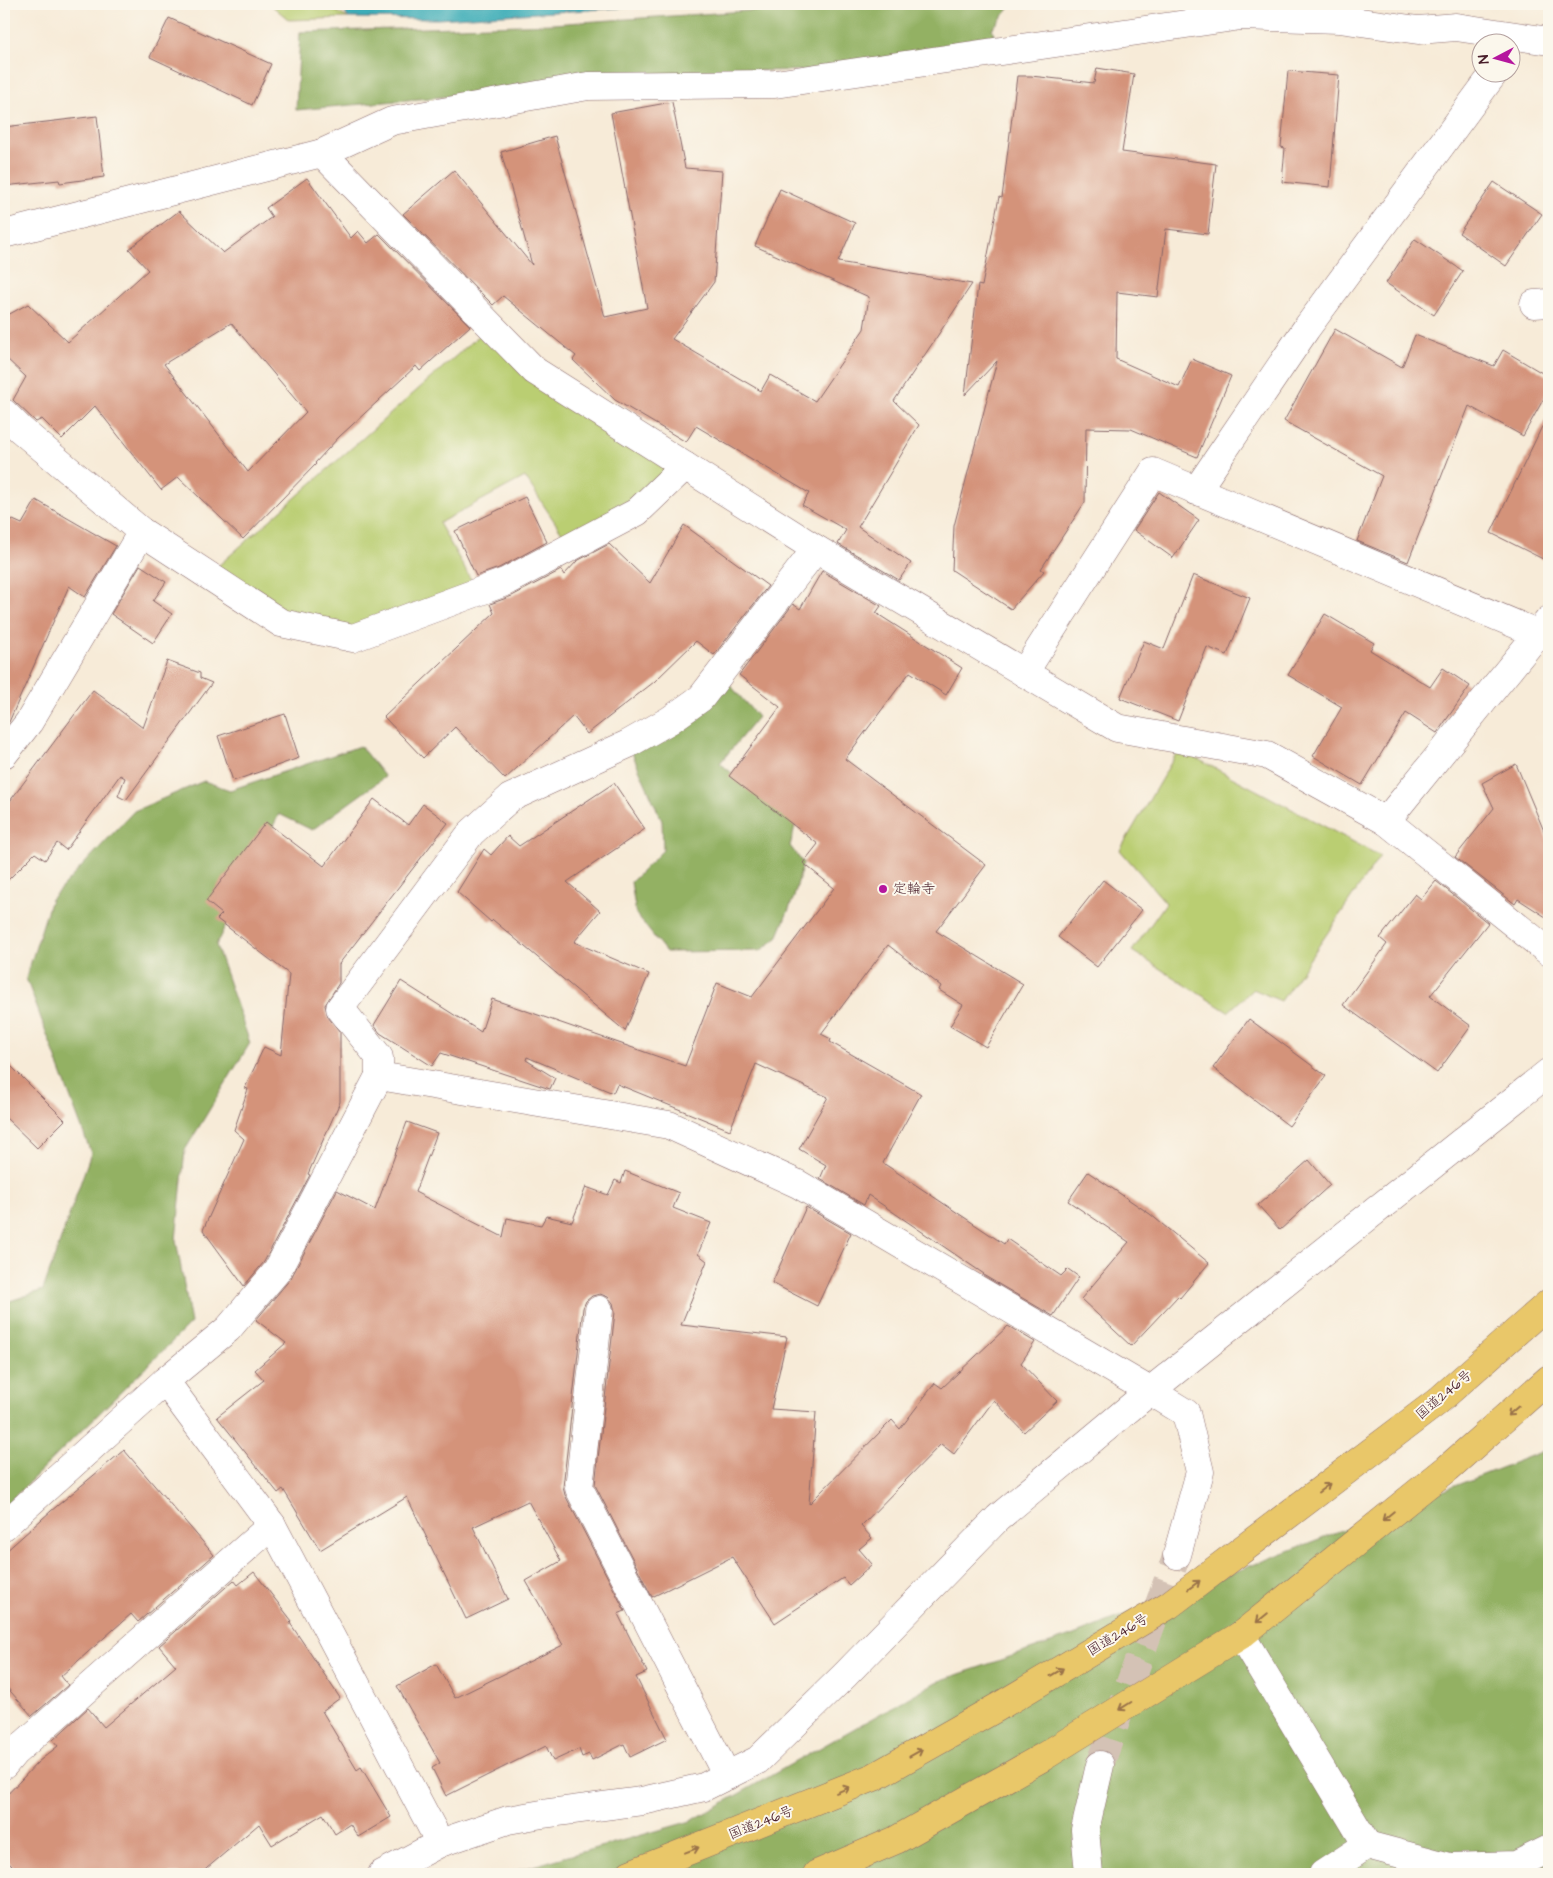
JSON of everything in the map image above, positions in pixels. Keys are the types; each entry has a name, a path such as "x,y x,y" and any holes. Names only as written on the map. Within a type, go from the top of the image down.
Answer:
{"highway":[{"name":"国道246号","path":"630,1874 874,1777 998,1708 1169,1604 1437,1402 1549,1303"},
{"path":"817,1874 896,1840 1043,1757 1241,1635 1448,1468 1549,1379"}],"street":[{"path":"4,234 322,152 392,121 588,86 775,84 1241,16 1339,19 1418,30 1456,27 1472,32"},
{"path":"1520,44 1549,41"},
{"path":"1196,491 1306,329 1488,82"},
{"path":"322,152 535,371 816,549 1117,728 1267,754 1386,821 1549,952"},
{"path":"4,413 20,429 142,532 281,623 353,638 505,582 637,512 684,466"},
{"path":"1024,673 1153,472 1196,491 1544,627 1386,821"},
{"path":"4,754 29,722 142,532"},
{"path":"4,1526 165,1381 228,1329 277,1270 379,1076 379,1057 340,1008 471,832 510,798 628,744 670,720 701,698 816,549"},
{"path":"382,1874 440,1843 508,1820 642,1801 704,1787 758,1760 845,1675 998,1518 1150,1391 1549,1072"},
{"path":"379,1076 669,1125 798,1184 1150,1391 1186,1413 1200,1472 1177,1555"},
{"path":"598,1310 579,1488 727,1776"},
{"path":"165,1381 272,1525 440,1843"},
{"path":"4,1765 14,1753 272,1525"},
{"path":"1241,1635 1367,1845 1450,1867 1516,1865 1549,1849"},
{"path":"1089,1874 1085,1830 1100,1765"},
{"path":"1322,1874 1367,1845"}],"green space":[{"path":"270,4 323,4 348,18 289,20"},
{"path":"800,4 1013,4 992,29 996,41 872,70 731,71 296,110 300,32 552,24 776,9"},
{"path":"483,332 672,468 647,502 564,536 525,477 439,523 474,585 355,630 281,623 218,566"},
{"path":"730,685 758,717 720,763 795,826 790,846 803,863 794,897 777,938 760,951 666,952 636,914 631,882 663,850 662,821 628,744"},
{"path":"360,746 385,777 312,830 279,814 216,945 250,1043 185,1150 176,1240 191,1323 4,1507 4,1303 43,1290 91,1153 26,978 51,899 134,811 204,781 230,790"},
{"path":"1179,749 1380,856 1281,1001 1253,989 1228,1012 1132,951 1166,903 1120,850"},
{"path":"1549,1449 1549,1874 505,1874 691,1821 936,1682 1071,1636"}],"water":[{"path":"341,4 687,4 437,19 348,18"}],"building":[{"path":"169,18 271,64 252,105 150,57"},
{"path":"1097,68 1134,74 1122,152 1216,164 1208,234 1166,229 1158,297 1117,292 1116,359 1179,387 1192,359 1231,376 1197,457 1131,429 1086,428 1085,502 1041,569 1044,571 1011,609 952,570 954,526 997,361 965,395 978,285 982,286 999,197 1002,198 1017,76 1094,83"},
{"path":"1288,71 1339,75 1330,187 1282,182 1285,148 1281,147"},
{"path":"672,102 685,168 722,171 714,282 672,339 761,391 770,375 815,401 864,329 869,297 755,246 780,189 855,223 838,262 972,284 894,401 919,425 858,527 911,563 899,580 838,544 846,530 802,505 809,493 696,426 686,442 615,400 573,360 576,356 503,296 493,305 403,214 454,170 532,265 501,152 555,136 605,317 647,308 611,113"},
{"path":"97,116 104,177 60,183 59,180 4,186 4,127"},
{"path":"307,178 351,238 358,231 368,243 379,234 470,326 420,371 416,366 339,437 316,464 243,539 178,477 161,490 95,406 62,439 42,419 36,422 13,400 26,377 4,356 4,317 28,304 68,342 148,270 129,249 179,211 223,253 272,217 266,208","holes":["231,323 306,412 248,472 164,364"]},
{"path":"1494,182 1542,214 1506,266 1459,233"},
{"path":"1415,239 1463,271 1434,315 1386,283"},
{"path":"1335,329 1402,367 1415,335 1494,366 1503,350 1549,377 1549,389 1523,436 1469,406 1408,562 1357,541 1382,476 1284,421"},
{"path":"1549,412 1549,562 1491,533"},
{"path":"1159,492 1199,520 1173,558 1134,530"},
{"path":"525,497 547,542 499,568 476,576 455,531"},
{"path":"36,500 116,546 85,597 69,586 9,722 4,729 4,516 22,524"},
{"path":"684,525 768,586 714,655 696,641 654,682 587,734 573,716 505,779 455,727 423,758 384,717 494,613 490,604 512,596 561,570 564,575 577,561 609,544 650,583"},
{"path":"140,565 166,582 153,601 172,614 153,643 111,614"},
{"path":"822,571 881,606 876,613 962,668 946,695 910,672 845,759 986,865 936,931 1023,984 986,1047 950,1026 963,1005 939,990 941,986 888,945 821,1034 831,1039 830,1042 921,1094 883,1163 1004,1244 1007,1239 1061,1276 1068,1269 1079,1277 1053,1316 983,1275 868,1195 864,1205 820,1179 826,1165 799,1149 828,1097 756,1064 730,1130 617,1084 613,1093 527,1057 526,1060 555,1078 550,1089 441,1053 432,1066 380,1033 374,1025 401,981 481,1032 492,999 685,1066 717,983 752,997 834,888 803,863 818,844 729,776 780,707 739,675 793,604 800,609"},
{"path":"1193,575 1250,598 1227,655 1207,647 1178,721 1120,698 1144,641 1164,649"},
{"path":"1325,614 1374,643 1370,650 1430,687 1443,668 1470,686 1437,733 1406,713 1362,785 1313,756 1342,707 1288,675"},
{"path":"167,661 200,673 200,678 212,683 126,800 118,796 125,778 120,775 66,850 57,843 45,860 35,853 4,884 4,809 93,690 143,728"},
{"path":"285,714 299,758 233,781 218,736"},
{"path":"1516,764 1549,843 1549,919 1518,899 1515,904 1455,857 1494,808 1482,783"},
{"path":"614,783 645,829 567,882 600,911 574,942 649,974 625,1031 457,892 484,849 491,855 508,836 519,846"},
{"path":"374,799 408,825 423,804 448,823 339,964 339,983 325,1005 328,1017 340,1032 340,1102 308,1174 310,1175 264,1262 244,1286 203,1230 244,1139 234,1130 248,1089 245,1088 264,1047 281,1055 289,974 217,919 222,914 206,901 266,822 324,866"},
{"path":"1103,880 1142,910 1097,967 1058,937"},
{"path":"1436,881 1488,923 1430,996 1471,1026 1437,1073 1343,1005 1387,944 1380,938 1415,894 1421,899"},
{"path":"1249,1019 1326,1076 1289,1126 1213,1068"},
{"path":"4,1059 65,1120 37,1148 4,1116"},
{"path":"407,1122 437,1133 415,1192 503,1237 507,1218 541,1225 546,1216 572,1222 586,1187 608,1195 615,1180 621,1183 625,1171 679,1193 673,1208 711,1223 698,1254 707,1261 681,1325 787,1337 771,1409 816,1412 809,1504 892,1420 900,1429 935,1383 942,1388 1008,1326 1035,1342 1021,1363 1057,1401 1024,1432 994,1400 954,1454 941,1444 861,1526 872,1538 859,1549 872,1564 849,1585 843,1578 775,1623 732,1557 652,1597 595,1485 615,1312 613,1303 608,1297 600,1294 592,1296 586,1301 583,1308 563,1487 565,1495 625,1611 618,1614 647,1672 636,1677 667,1739 630,1757 624,1744 592,1760 589,1754 582,1757 579,1749 553,1761 546,1746 446,1796 432,1768 440,1763 397,1686 436,1664 455,1698 563,1645 526,1581 561,1561 528,1501 473,1527 508,1599 466,1619 407,1497 320,1550 283,1489 278,1493 217,1417 264,1380 255,1370 286,1343 256,1320 291,1278 337,1190 375,1210"},
{"path":"1309,1160 1330,1185 1280,1230 1258,1205"},
{"path":"1088,1172 1150,1214 1209,1263 1180,1298 1178,1296 1131,1346 1081,1299 1129,1242 1068,1201"},
{"path":"806,1207 851,1233 817,1306 772,1283"},
{"path":"124,1450 214,1555 138,1622 131,1614 61,1676 68,1685 32,1716 4,1684 4,1553"},
{"path":"254,1572 292,1621 290,1623 340,1698 322,1711 357,1770 361,1767 391,1817 358,1837 350,1824 335,1834 323,1814 272,1845 259,1824 200,1874 20,1874 4,1858 4,1798 38,1762 58,1746 53,1740 88,1708 104,1727 176,1666 159,1646 234,1580 238,1585"}],"tunnel":[{"path":"1100,1765 1177,1555"}],"place":[{"name":"定輪寺","path":"883,889"}]}
